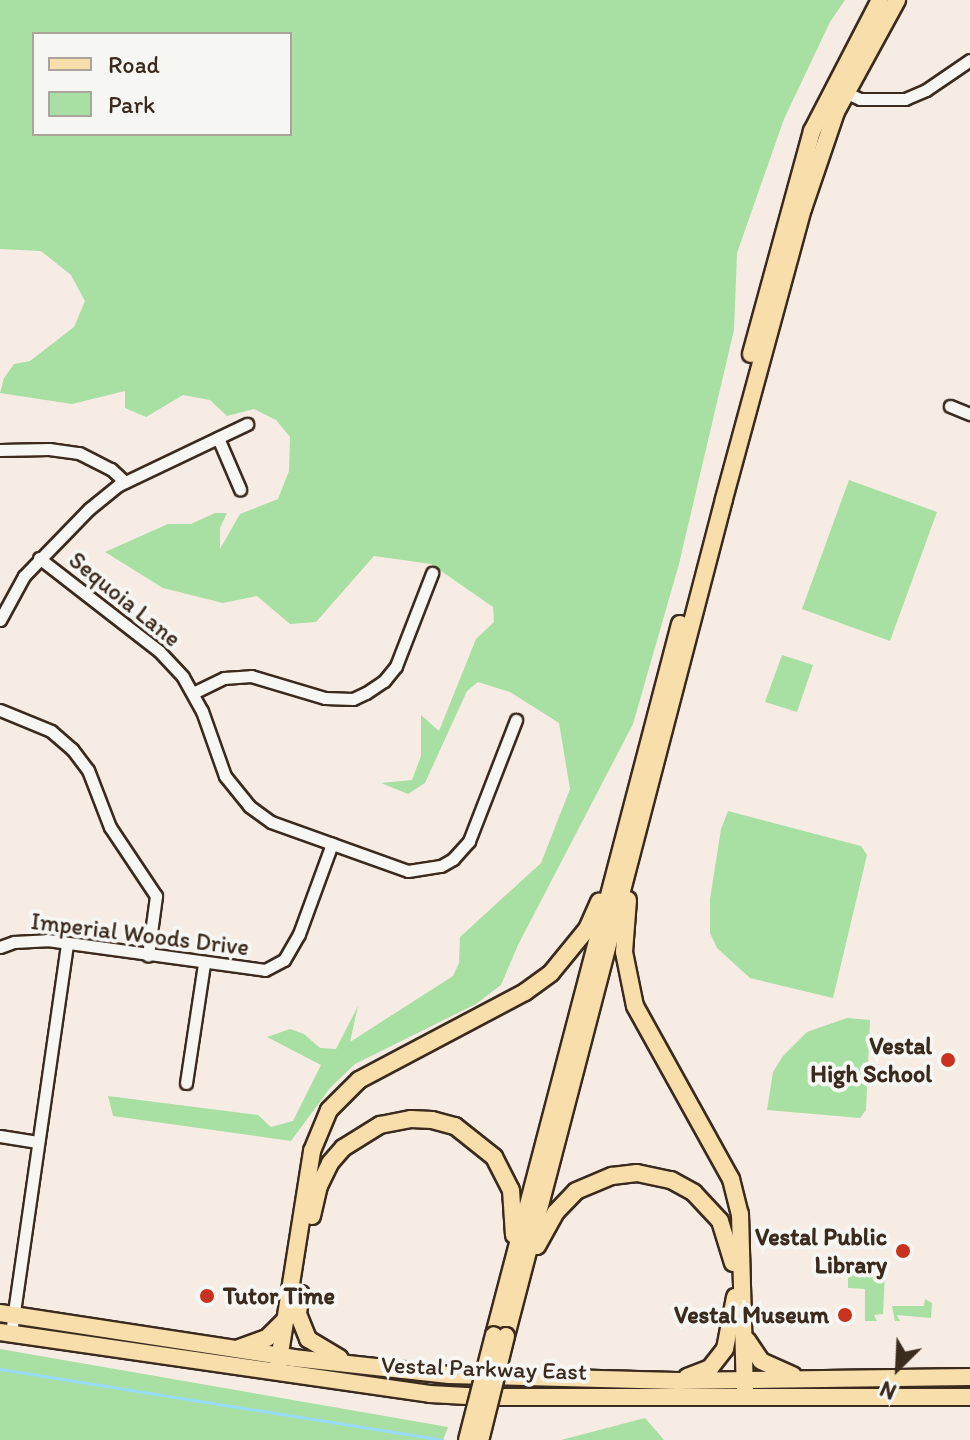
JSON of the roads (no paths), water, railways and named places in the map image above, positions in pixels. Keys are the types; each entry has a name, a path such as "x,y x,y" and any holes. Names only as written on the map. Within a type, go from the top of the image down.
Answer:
{"main road":[{"path":"840,89 880,0"},
{"path":"467,1440 517,1273 796,180 812,131 897,0"},
{"path":"284,1375 312,1151 329,1110 359,1080 525,992 551,973 587,929 626,855"},
{"path":"626,855 624,952 635,1006 731,1179 740,1214 746,1338 740,1389"},
{"path":"237,1349 267,1338 292,1316 314,1206 330,1163 356,1138 392,1121 432,1120 455,1126 494,1157 506,1179 514,1204 517,1273"},
{"path":"517,1273 555,1213 576,1191 612,1176 650,1175 694,1193 720,1221 733,1254 740,1389"},
{"path":"677,1381 718,1361 725,1349 735,1297"},
{"name":"Vestal Parkway East","path":"7,1314 365,1367 524,1379 677,1381 740,1389 808,1380 970,1377"},
{"path":"292,1316 315,1346 365,1367"},
{"name":"Vestal Parkway East","path":"6,1333 378,1389 485,1397 740,1389 970,1397"},
{"path":"480,1440 500,1335"},
{"path":"746,1338 761,1361 808,1380"}],"street":[{"path":"840,89 871,100 905,99 926,90 970,60"},
{"path":"950,406 970,414"},
{"path":"0,620 24,576 89,509 125,482 247,424"},
{"path":"218,438 240,489"},
{"path":"0,450 49,449 79,453 111,469 125,482"},
{"name":"Sequoia Lane","path":"39,558 159,651 193,693 225,776 249,806 271,822 408,871 429,870 453,859 477,826 516,720"},
{"path":"193,693 224,678 251,676 325,698 353,699 366,693 384,681 396,666 432,573"},
{"path":"0,710 51,731 72,749 88,770 110,827 156,896 148,955"},
{"name":"Imperial Woods Drive","path":"1,943 29,940 67,943 204,964 257,970 272,968 289,954 302,928 332,844"},
{"path":"6,1333 67,943"},
{"path":"186,1083 204,964"},
{"path":"0,1136 38,1142"}],"waterway":[{"path":"0,1369 442,1440"}],"place":[{"name":"Vestal High School","path":"948,1060"},
{"name":"Vestal Public Library","path":"903,1251"},
{"name":"Tutor Time","path":"207,1296"},
{"name":"Vestal Museum","path":"845,1315"}]}
